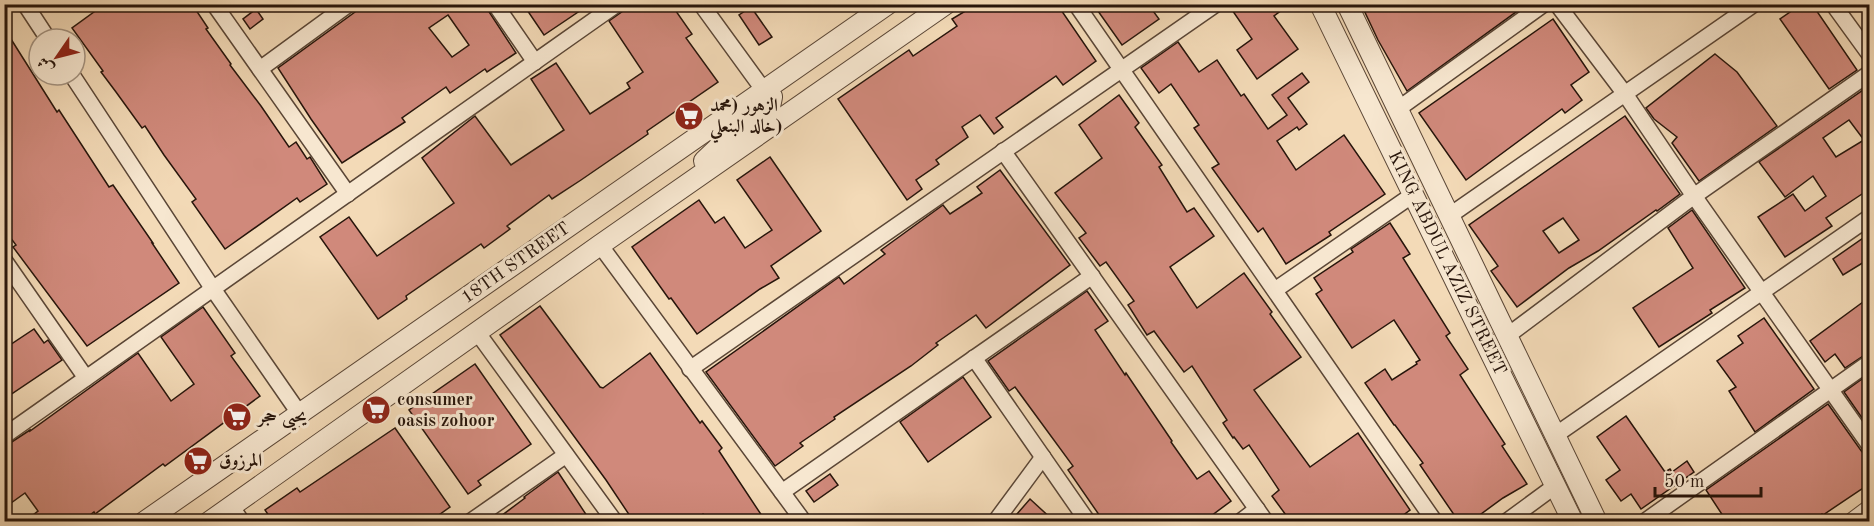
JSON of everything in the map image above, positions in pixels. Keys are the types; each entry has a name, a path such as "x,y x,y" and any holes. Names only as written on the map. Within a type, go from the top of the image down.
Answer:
{"street":[{"path":"25,4 40,27"},
{"path":"214,4 348,194"},
{"path":"260,69 349,4"},
{"path":"495,4 535,62"},
{"path":"4,436 617,4"},
{"path":"651,210 724,142 756,120 770,107 772,98 765,92 701,4"},
{"name":"18TH STREET","path":"144,522 765,92 888,4"},
{"path":"209,522 237,514 477,332 946,4"},
{"path":"1076,4 1435,522"},
{"path":"690,369 1216,4"},
{"name":"KING ABDUL AZIZ STREET","path":"1320,4 1573,522"},
{"name":"KING ABDUL AZIZ STREET","path":"1347,4 1507,336 1557,434 1597,522"},
{"path":"1398,109 1544,4"},
{"path":"1557,4 1625,94 1869,446"},
{"path":"1449,216 1754,4"},
{"path":"1833,4 1869,55"},
{"path":"1507,336 1694,196 1869,73"},
{"path":"80,87 213,289 299,413"},
{"path":"1003,151 1262,515 1240,522"},
{"path":"1275,290 1414,194"},
{"path":"1557,434 1869,217"},
{"path":"600,245 804,522"},
{"path":"4,260 86,378"},
{"path":"782,492 1092,276"},
{"path":"477,332 615,522"},
{"path":"974,358 1088,522"},
{"path":"1644,522 1869,362"},
{"path":"470,522 566,455"},
{"path":"995,522 1043,457"},
{"path":"1506,522 1555,486"},
{"path":"1854,522 1869,510"}],"building":[{"path":"105,4 192,4 230,65 289,147 296,142 307,159 310,157 327,184 300,202 297,198 225,249 192,202 196,199 145,126 142,128 101,72 103,71 87,49 87,27 73,27"},
{"path":"360,4 484,4 516,53 487,72 485,69 450,93 446,87 402,118 405,122 342,163 278,68 355,12","holes":["448,15 469,45 452,57 429,28"]},
{"path":"523,4 590,4 544,35"},
{"path":"633,4 671,4 692,34 686,38 718,82 581,180 552,199 549,195 507,226 510,229 484,248 481,244 406,296 407,299 378,319 320,237 349,217 377,256 454,203 422,158 475,116 511,165 564,130 531,79 556,63 590,114 630,88 627,83 643,72 609,21"},
{"path":"977,4 1057,4 1096,61 1063,85 1056,76 996,118 1003,127 994,134 980,115 962,127 968,137 936,160 939,164 916,180 922,189 907,200 838,99 909,50 913,56 957,26 952,19"},
{"path":"1093,4 1148,4 1159,19 1122,45"},
{"path":"1228,4 1290,4 1274,16 1298,49 1257,79 1237,50 1252,39"},
{"path":"1365,4 1527,4 1407,91 1378,40 1362,6"},
{"path":"1785,4 1812,4 1857,70 1829,89 1780,19 1790,12"},
{"path":"751,7 772,37 759,45 739,15"},
{"path":"256,9 263,19 250,29 243,19"},
{"path":"1553,19 1589,72 1571,85 1582,100 1565,113 1562,109 1466,180 1419,113"},
{"path":"4,28 27,64 27,87 41,87 57,112 59,110 109,187 113,185 179,283 87,346 13,247 16,245 4,229"},
{"path":"1178,42 1199,72 1217,60 1241,96 1244,94 1268,129 1287,115 1272,95 1302,73 1309,82 1288,98 1307,124 1299,130 1297,127 1277,141 1296,170 1344,135 1385,194 1329,232 1331,235 1286,264 1263,228 1258,232 1212,168 1219,164 1194,128 1199,125 1171,84 1159,93 1141,68"},
{"path":"1715,54 1737,72 1777,126 1699,181 1672,143 1677,137 1654,119 1646,108"},
{"path":"1869,86 1869,185 1863,190 1865,192 1826,218 1832,226 1785,257 1758,217 1793,194 1805,211 1826,196 1813,176 1785,197 1759,162","holes":["1849,120 1864,140 1836,157 1823,138"]},
{"path":"1119,95 1139,123 1135,127 1162,165 1159,167 1187,212 1194,208 1214,236 1170,267 1197,308 1244,273 1301,357 1254,390 1310,467 1358,433 1410,510 1394,522 1291,522 1272,496 1279,490 1249,445 1243,449 1233,438 1223,423 1227,420 1192,366 1184,372 1154,331 1147,335 1128,305 1134,301 1106,262 1100,266 1079,238 1086,233 1055,193 1102,158 1079,125"},
{"path":"1625,116 1680,194 1598,251 1569,268 1517,307 1491,271 1498,266 1469,225","holes":["1563,218 1579,240 1559,253 1543,231"]},
{"path":"770,157 821,231 771,266 779,278 697,334 632,247 699,200 715,223 724,217 745,248 772,230 737,180"},
{"path":"1000,170 1070,265 986,328 976,315 936,343 938,345 911,366 834,417 835,419 800,443 803,446 775,466 706,372 839,277 844,284 885,254 881,250 943,205 950,214 982,193 977,187"},
{"path":"1692,210 1745,288 1710,310 1712,313 1659,347 1633,308 1693,268 1668,228"},
{"path":"1390,223 1410,254 1403,258 1450,333 1446,336 1468,369 1460,375 1505,444 1502,446 1527,484 1470,522 1459,522 1420,465 1423,463 1365,383 1385,369 1392,380 1420,360 1394,320 1352,348 1316,294 1322,290 1314,278 1353,252 1351,249"},
{"path":"1869,234 1869,259 1843,275 1833,259"},
{"path":"1087,291 1108,321 1095,330 1125,375 1126,373 1197,479 1209,471 1231,501 1203,522 1104,522 1068,470 1073,466 1015,387 1009,391 988,361"},
{"path":"1863,302 1869,311 1869,352 1845,368 1835,354 1825,362 1810,341"},
{"path":"540,306 600,387 603,388 650,353 700,423 702,421 722,448 719,451 766,522 708,522 703,514 693,522 634,522 500,335"},
{"path":"203,307 235,353 231,356 260,396 165,466 163,464 81,522 24,522 38,511 25,493 4,508 4,447 30,431 138,353 171,401 194,384 161,337"},
{"path":"1764,318 1814,389 1755,432 1729,391 1736,387 1717,361 1743,343 1738,336"},
{"path":"34,329 44,343 48,340 62,360 4,399 4,349"},
{"path":"475,364 531,444 478,481 481,485 468,494 409,410"},
{"path":"1869,374 1869,428 1844,392"},
{"path":"963,377 991,417 928,462 900,422"},
{"path":"1828,404 1862,452 1869,456 1869,484 1810,522 1727,522 1706,490"},
{"path":"1626,416 1665,472 1670,469 1672,472 1687,461 1694,472 1641,509 1631,494 1621,501 1606,480 1620,470 1597,437"},
{"path":"395,428 450,507 429,522 273,522 265,510 297,488 300,492"},
{"path":"558,472 591,522 493,522 524,497"},
{"path":"830,474 838,485 814,502 806,491"},
{"path":"1030,499 1055,522 1026,522 1017,514"}],"place":[{"name":"الزهور (محمد خالد البنعلي)","path":"689,116"},
{"name":"consumer oasis zohoor","path":"376,410"},
{"name":"يحيى حجر","path":"237,417"},
{"name":"المرزوق","path":"198,461"}]}
